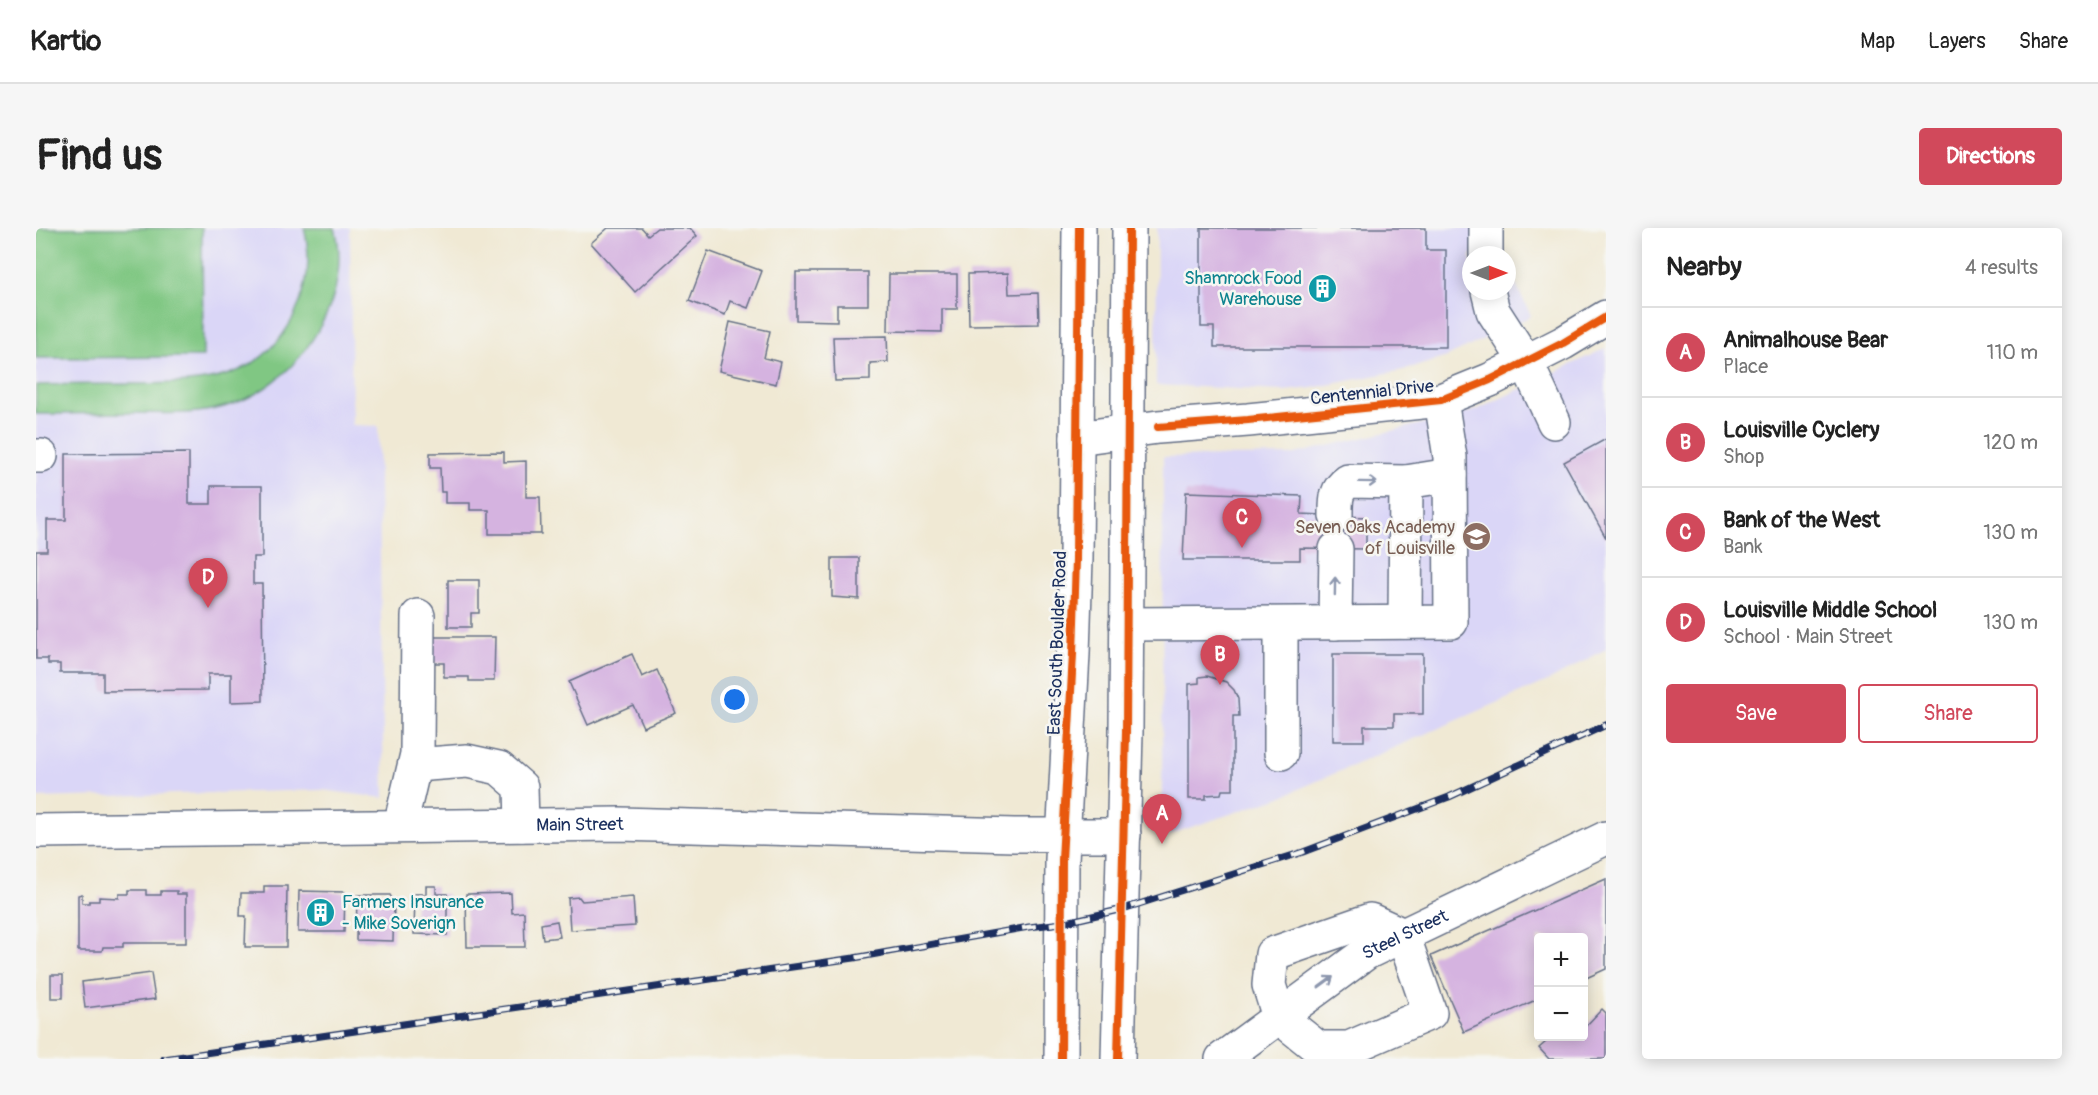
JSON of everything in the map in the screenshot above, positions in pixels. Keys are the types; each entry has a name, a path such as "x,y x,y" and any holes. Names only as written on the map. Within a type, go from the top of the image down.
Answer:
{"street":[{"name":"East South Boulder Road","path":"1061,1059 1064,836 1073,654 1078,228"},
{"path":"1118,1059 1124,835 1129,228"},
{"path":"1486,228 1486,246"},
{"path":"1490,300 1493,311 1526,362 1554,422"},
{"name":"Centennial Drive","path":"1077,438 1158,427 1441,400 1490,380 1563,344 1606,317"},
{"path":"1126,624 1451,622 1450,457 1441,400"},
{"path":"1336,516 1336,495 1340,486 1348,481 1406,482 1450,475"},
{"path":"1405,622 1406,482"},
{"path":"1335,622 1336,549"},
{"path":"400,826 417,754 418,616"},
{"path":"1281,624 1281,753"},
{"path":"415,765 467,761 499,768 521,787 522,825"},
{"name":"Main Street","path":"36,831 620,824 1064,836 1124,835"},
{"name":"Steel Street","path":"1222,1059 1366,953 1606,838"},
{"path":"1370,920 1403,935 1430,1013 1349,1048 1318,1048 1279,1017 1269,985 1272,954 1370,920"}],"shaded area":[{"path":"36,228 350,228 352,425 378,426 384,798 322,790 36,798"},
{"path":"1157,228 1496,228 1479,246 1462,246 1462,300 1516,300 1516,285 1531,316 1447,357 1408,369 1312,388 1284,391 1156,385"},
{"path":"1606,348 1606,649 1550,680 1278,798 1162,837 1163,457 1291,455 1474,411"}],"green space":[{"path":"36,228 202,228 203,357 36,358"},
{"path":"304,228 335,228 339,265 335,290 327,314 311,341 300,356 274,382 242,401 197,412 36,414 36,385 181,383 225,376 245,368 263,356 280,339 303,295 308,262"}],"building":[{"path":"608,228 642,228 648,235 657,228 690,228 697,236 635,292 591,243"},
{"name":"Shamrock Food Warehouse","path":"1201,228 1426,228 1426,250 1446,250 1446,347 1214,347 1214,327 1201,327"},
{"path":"708,251 762,271 748,308 730,301 725,315 689,301"},
{"path":"796,272 868,272 868,305 837,305 837,321 796,320"},
{"path":"1008,273 1009,294 1038,293 1039,324 969,325 968,274"},
{"path":"889,274 957,274 957,309 942,309 942,332 888,331"},
{"path":"730,322 770,331 764,358 781,362 776,384 719,371"},
{"path":"887,336 888,362 870,363 870,380 835,381 833,337"},
{"path":"1606,439 1606,538 1564,462"},
{"path":"504,452 504,462 526,461 526,497 540,497 541,534 489,534 489,510 470,510 470,503 445,503 445,492 441,492 440,468 430,468 430,453"},
{"path":"189,453 189,504 211,504 211,486 262,486 262,557 253,557 253,584 262,584 263,701 231,702 231,674 208,674 208,690 103,691 103,673 60,673 60,664 48,664 48,659 36,659 36,551 47,551 47,520 66,520 66,454"},
{"path":"1186,492 1302,496 1301,514 1366,517 1366,549 1300,548 1300,560 1183,560"},
{"path":"832,558 859,558 859,599 832,597"},
{"path":"448,580 479,580 479,613 471,613 471,627 448,627"},
{"path":"432,637 495,637 494,681 469,681 469,677 444,677 444,663 432,663"},
{"path":"632,654 642,677 657,670 676,713 643,727 633,705 588,725 569,682"},
{"path":"1333,654 1423,654 1423,714 1394,714 1394,726 1364,726 1364,741 1333,741"},
{"path":"1207,676 1226,682 1234,690 1238,699 1239,716 1233,716 1233,790 1222,790 1221,794 1206,795 1206,799 1189,799 1189,684 1199,683 1199,677"},
{"path":"1606,879 1606,969 1588,977 1588,933 1534,933 1534,1001 1464,1032 1431,956"},
{"path":"264,886 287,886 286,947 245,947 246,916 240,916 241,893 264,893"},
{"path":"426,886 436,886 436,894 447,894 447,935 414,934 415,894 426,894"},
{"path":"129,890 146,890 146,895 161,895 161,891 177,891 177,894 186,894 186,943 123,943 123,947 103,947 102,951 78,951 78,895 82,894 82,903 89,903 89,901 99,901 99,897 119,898 119,894 129,894"},
{"name":"Farmers Insurance - Mike Soverign","path":"299,891 345,892 344,932 298,932"},
{"path":"511,893 512,913 524,912 525,947 467,947 466,894"},
{"path":"357,895 390,895 394,902 393,941 356,940"},
{"path":"579,897 582,901 633,897 635,926 570,930 568,898"},
{"path":"557,921 560,937 543,939 541,924"},
{"path":"151,973 155,999 85,1008 82,982"},
{"path":"51,975 63,975 63,998 51,998"},
{"path":"1602,1009 1606,1013 1606,1059 1549,1059 1539,1048 1547,1041 1588,1041 1588,1024"}],"railway":[{"path":"164,1059 854,958 1062,923 1123,909 1303,852 1449,797 1606,725"}],"cycle path":[{"path":"1061,1059 1062,860 1076,559 1079,228"},
{"path":"1118,1059 1126,732 1129,228"},
{"path":"1158,427 1441,400 1490,380 1563,343 1606,317"}],"place":[{"name":"Shamrock Food Warehouse","path":"1323,288"},
{"name":"Seven Oaks Academy of Louisville","path":"1476,537"},
{"name":"Bank of the West","path":"1242,548"},
{"name":"Louisville Middle School","path":"208,608"},
{"name":"Louisville Cyclery","path":"1220,685"},
{"name":"Animalhouse Bear","path":"1162,844"},
{"name":"Farmers Insurance - Mike Soverign","path":"321,912"}]}
